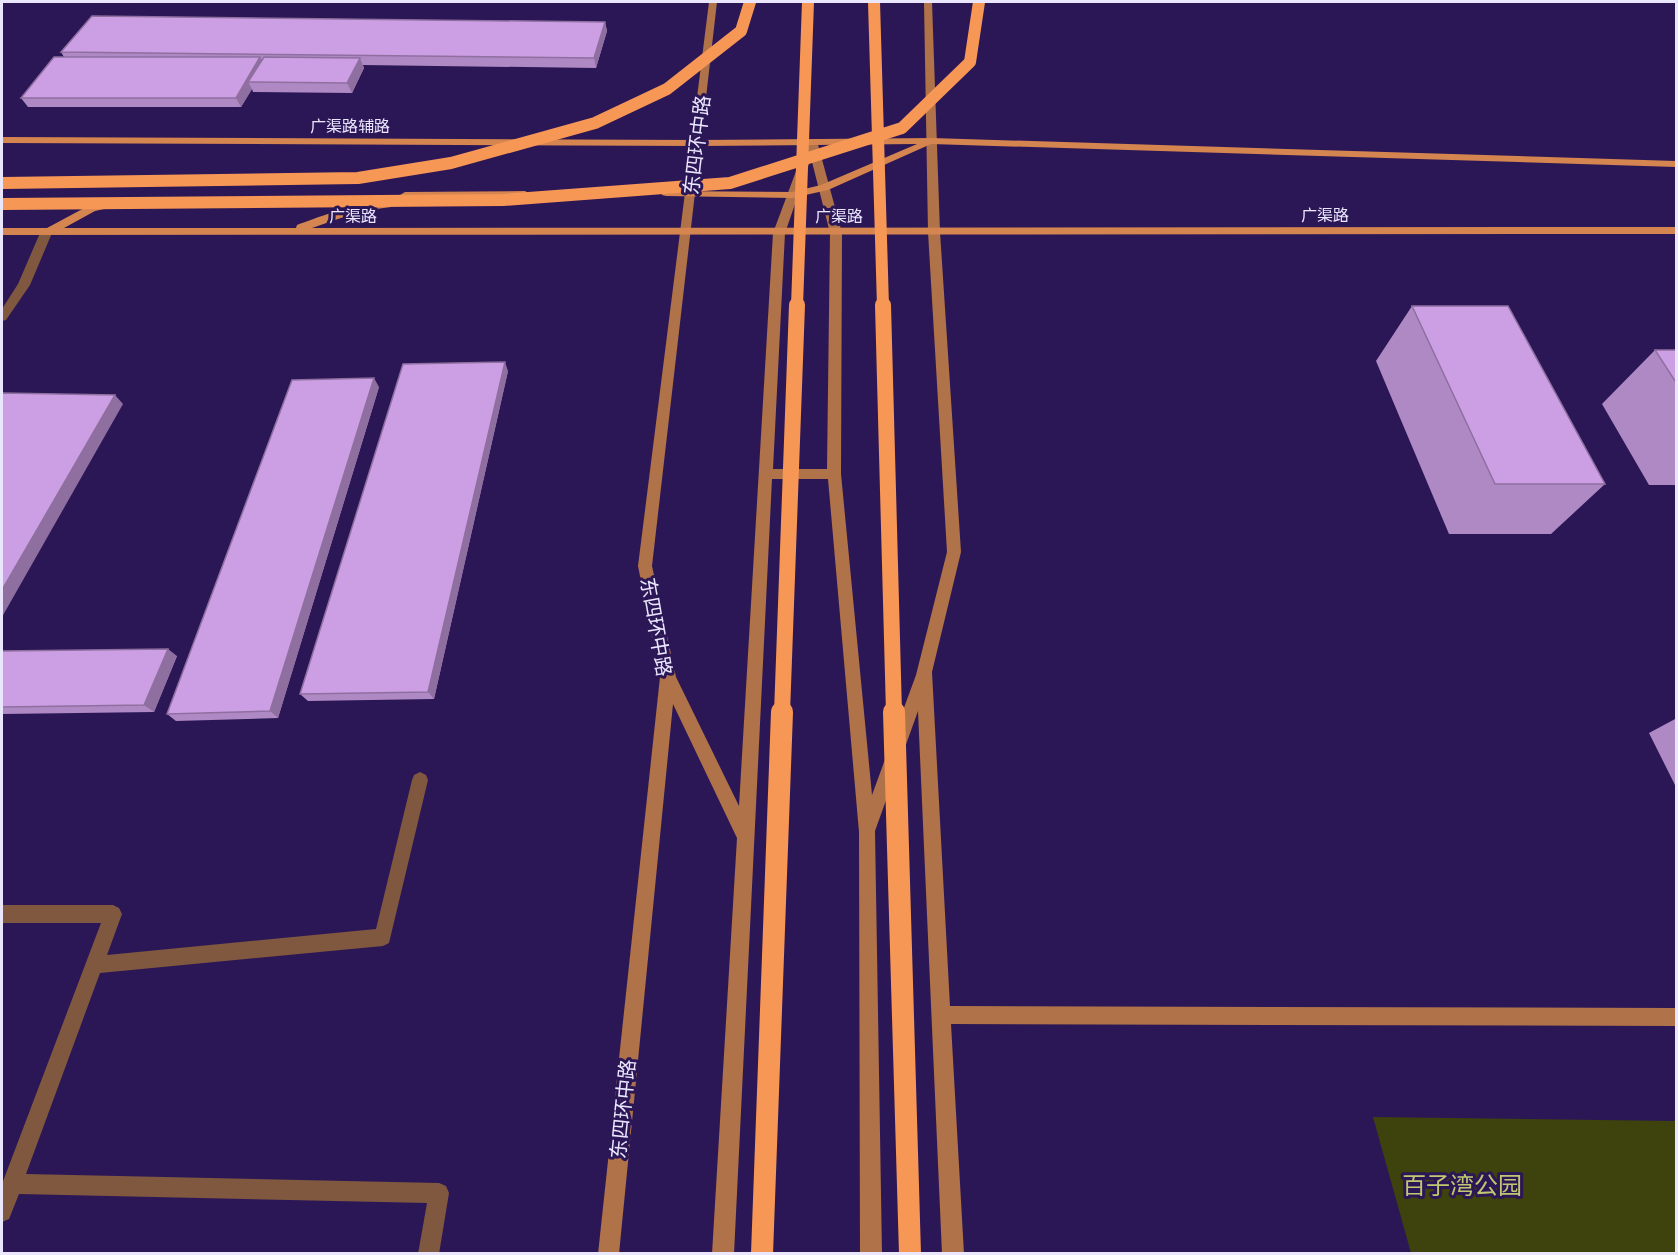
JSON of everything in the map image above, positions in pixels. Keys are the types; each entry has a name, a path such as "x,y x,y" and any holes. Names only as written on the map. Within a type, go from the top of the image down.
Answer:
{"highway":[{"name":"广渠路","path":"2,183 358,178 452,163 595,123 667,89 741,31 750,2"},
{"path":"762,1254 808,2"},
{"path":"874,2 910,1254"},
{"name":"广渠路","path":"2,204 503,200 730,183 902,128 970,62 979,2"}],"main road":[{"name":"东四环中路","path":"608,1254 668,677 645,566 698,143 713,2"},
{"path":"867,832 924,672 954,552 934,232 928,2"},
{"name":"广渠路辅路","path":"2,140 698,143"},
{"path":"812,141 836,233 834,474 867,832 871,1254"},
{"path":"723,1254 779,233 812,141"},
{"path":"698,143 932,141 1677,164"},
{"path":"46,233 92,208 158,197 691,192 792,195 824,188 932,141"},
{"path":"290,232 360,208 466,194"},
{"name":"广渠路","path":"2,232 1677,231"},
{"path":"766,474 834,474"},
{"path":"924,672 953,1254"},
{"path":"668,677 746,837"},
{"path":"940,1015 1677,1017"}],"street":[{"path":"2,317 24,285 46,233"},
{"path":"93,965 383,937 420,780"},
{"path":"2,914 113,914 2,1212"},
{"path":"12,1184 439,1193 428,1254"}],"green space":[{"name":"百子湾公园","path":"1373,1117 1676,1121 1676,1253 1411,1253"}],"building":[{"path":"92,16 605,22 594,58 61,52"},
{"path":"54,57 260,57 236,98 21,98"},
{"path":"264,57 360,58 347,83 248,82"},
{"path":"1412,306 1508,306 1605,484 1495,484"},
{"path":"1655,350 1677,350 1677,384"},
{"path":"505,362 428,692 300,694 403,364"},
{"path":"374,378 270,711 167,714 292,380"},
{"path":"2,393 115,395 2,590"},
{"path":"168,649 144,705 2,707 2,651"}]}
